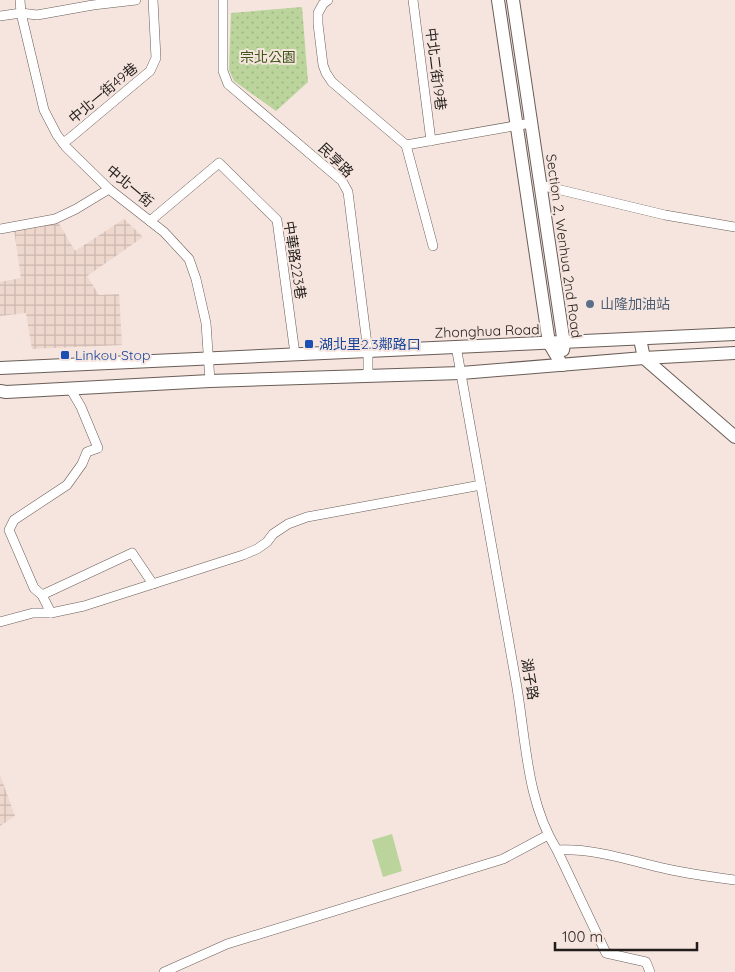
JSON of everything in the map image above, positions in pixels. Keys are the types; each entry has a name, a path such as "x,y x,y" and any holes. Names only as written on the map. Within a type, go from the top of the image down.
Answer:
{"main road":[{"name":"Section 2, Wenhua 2nd Road","path":"498,0 549,343 562,365"},
{"name":"Section 2, Wenhua 2nd Road","path":"513,0 564,344 562,365"},
{"name":"Zhonghua Road","path":"0,368 209,357 368,352 456,346 564,344 735,334"},
{"path":"640,339 644,358 735,437"},
{"path":"3,392 210,381 461,373 644,358 735,353"}],"street":[{"name":"中北一街","path":"20,0 21,13 44,110 63,143 109,189 164,232 189,259 203,307 210,381"},
{"path":"0,16 21,13 37,15 136,0"},
{"name":"中北一街49巷","path":"63,143 150,71 156,58 153,0"},
{"name":"民享路","path":"223,0 223,71 228,84 342,181 348,192 368,352 368,375"},
{"path":"328,0 323,4 318,13 322,57 326,73 332,82 406,145 433,246"},
{"name":"中北二街19巷","path":"413,0 431,141"},
{"path":"406,145 531,123"},
{"name":"中華路223巷","path":"150,221 219,163 277,220 295,354"},
{"path":"540,185 664,215 735,227"},
{"path":"0,229 55,219 109,189"},
{"name":"湖子路","path":"456,346 522,714 531,779 548,835 606,953 646,962 650,972"},
{"path":"50,613 42,595 34,588 9,530 14,520 66,485 82,464 87,452 98,448 81,407 70,388"},
{"path":"0,622 33,613 50,613 84,606 257,549 267,542 273,534 288,524 307,517 481,485"},
{"path":"42,595 132,553 153,584"},
{"path":"164,972 227,944 502,859 548,835"},
{"path":"557,850 582,850 691,874 735,880"}],"shaded area":[{"path":"124,219 143,237 87,276 99,295 119,294 122,345 32,349 26,313 0,316 0,282 21,278 14,230 58,222 75,251"},
{"path":"0,775 15,816 0,826"}],"green space":[{"name":"宗北公園","path":"302,7 308,82 276,111 234,81 229,70 231,13"},
{"path":"392,834 402,871 383,877 372,840"}],"place":[{"name":"山隆加油站","path":"590,304"},
{"name":"湖北里2.3鄰路口","path":"309,344"},
{"name":"Linkou Stop","path":"65,355"}]}
